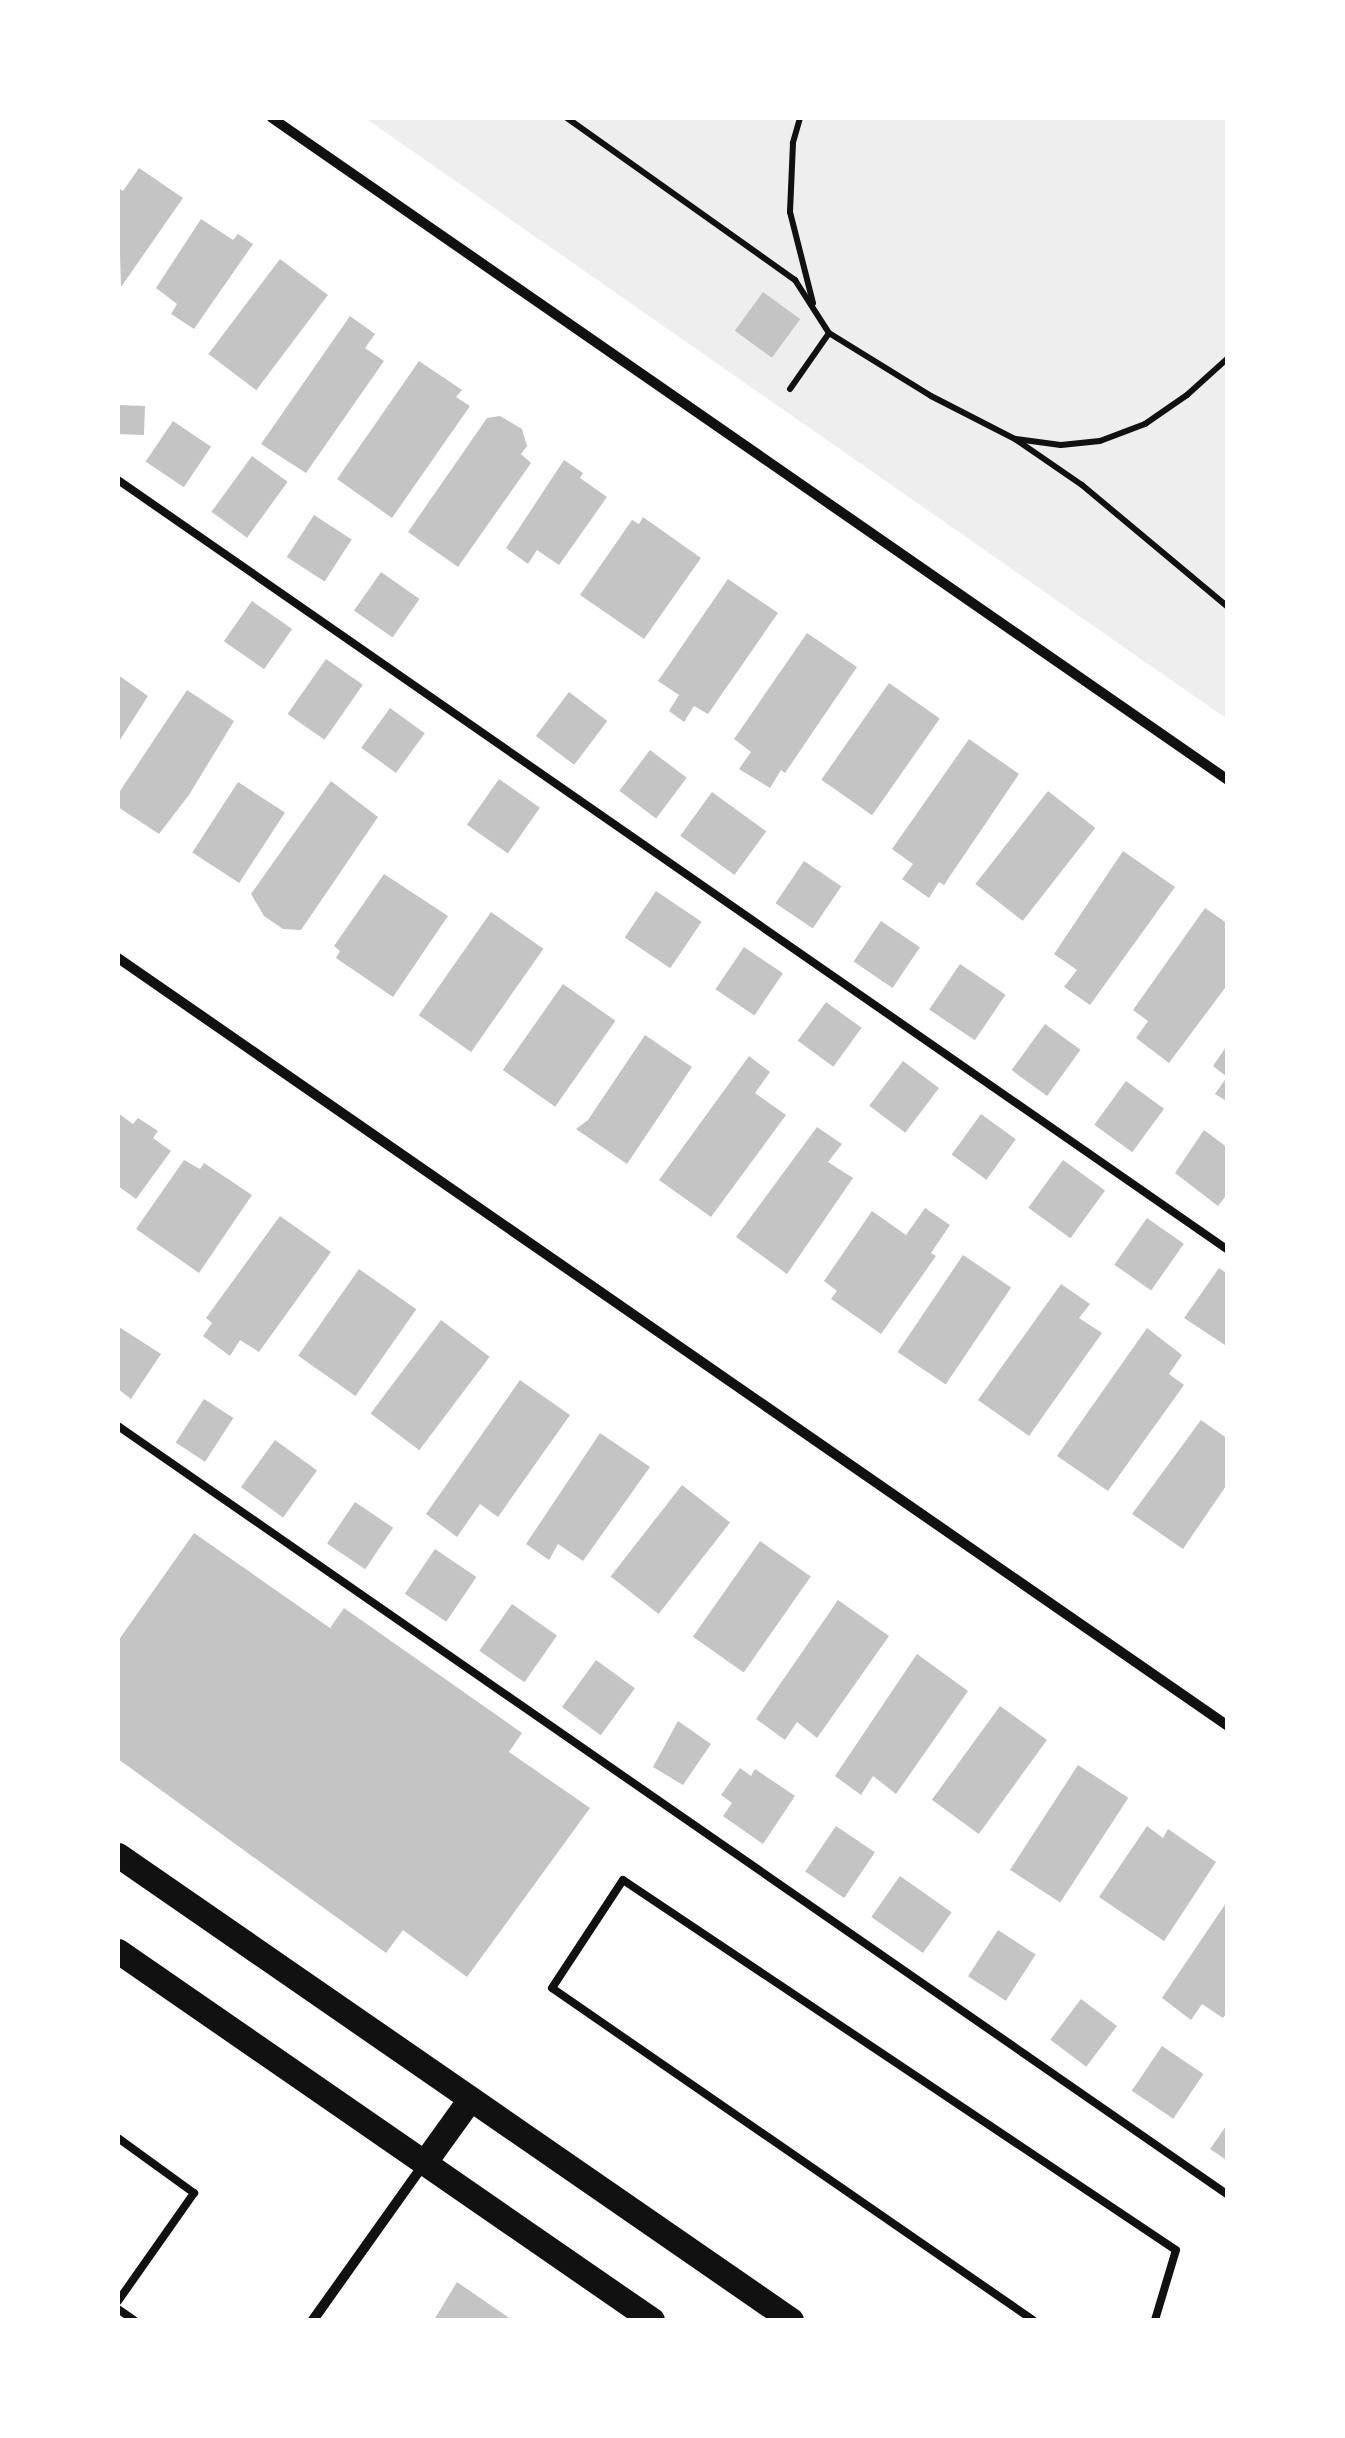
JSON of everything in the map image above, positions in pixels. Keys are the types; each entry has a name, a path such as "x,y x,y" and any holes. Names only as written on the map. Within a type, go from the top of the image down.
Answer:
{"main road":[{"path":"118,1855 791,2320"},
{"path":"118,1952 652,2320"},
{"path":"424,2163 470,2099"}],"street":[{"path":"272,118 1228,780"},
{"path":"118,958 1228,1726"},
{"path":"312,2320 424,2163"}],"lane":[{"path":"118,480 1228,1250"},
{"path":"118,1426 1228,2194"},
{"path":"1033,2320 552,1988 623,1880 1176,2250 1155,2320"},
{"path":"118,2138 194,2193 118,2301"},
{"path":"118,2309 134,2320"}],"path":[{"path":"567,118 795,280 829,332 931,396 1015,439 1082,484 1228,608"},
{"path":"800,118 793,144 790,212 815,309"},
{"path":"790,389 829,332"},
{"path":"1015,439 1062,445 1100,442 1144,424 1187,395 1228,358"}],"shaded area":[{"path":"365,118 1227,118 1227,719"}],"building":[{"path":"139,168 183,198 121,287 118,188 123,191"},
{"path":"201,219 233,240 238,234 253,244 194,329 171,314 177,304 156,288"},
{"path":"280,259 328,295 256,390 208,354"},
{"path":"763,292 800,319 772,358 735,331"},
{"path":"350,316 375,334 365,348 384,361 306,473 261,444"},
{"path":"419,361 462,390 456,397 470,406 392,518 337,479"},
{"path":"118,405 145,406 144,435 118,434"},
{"path":"500,416 522,429 527,446 521,454 531,463 458,567 408,532 487,418"},
{"path":"173,421 211,447 184,487 146,462"},
{"path":"252,456 288,482 247,538 211,512"},
{"path":"564,460 583,473 580,478 607,497 559,565 537,550 528,564 506,548"},
{"path":"314,515 352,540 325,581 287,557"},
{"path":"643,517 701,558 644,639 580,595 632,520 639,524"},
{"path":"381,572 420,599 393,637 354,611"},
{"path":"728,579 778,613 708,714 694,706 684,722 669,711 679,695 658,681"},
{"path":"252,601 292,629 264,669 224,641"},
{"path":"807,633 857,667 785,773 781,770 770,788 739,769 751,752 734,739"},
{"path":"326,659 363,685 324,740 288,714"},
{"path":"118,675 148,696 118,743"},
{"path":"889,683 940,719 872,815 821,780"},
{"path":"187,690 234,721 189,795 159,834 118,807 118,794"},
{"path":"569,692 607,721 574,765 536,736"},
{"path":"390,708 425,733 396,773 361,748"},
{"path":"969,739 1019,774 944,885 939,882 929,898 902,879 913,864 892,849"},
{"path":"650,750 687,778 656,818 619,791"},
{"path":"499,779 540,808 508,854 467,825"},
{"path":"331,781 378,817 301,930 283,929 264,916 251,894"},
{"path":"238,782 285,812 239,883 192,852"},
{"path":"1048,791 1095,828 1023,921 975,884"},
{"path":"712,792 766,831 734,875 680,836"},
{"path":"1123,851 1175,887 1090,1005 1064,987 1077,970 1054,954"},
{"path":"804,861 841,886 813,928 775,903"},
{"path":"384,874 448,916 393,997 336,958 340,951 334,946"},
{"path":"656,891 702,922 670,968 625,937"},
{"path":"1205,908 1228,924 1228,984 1169,1063 1136,1038 1148,1021 1133,1010"},
{"path":"491,912 543,949 471,1052 419,1015"},
{"path":"881,921 920,947 893,988 854,962"},
{"path":"744,947 783,973 754,1016 715,989"},
{"path":"960,964 1006,995 975,1040 929,1010"},
{"path":"563,984 615,1021 555,1107 503,1070"},
{"path":"826,1002 862,1028 833,1067 798,1041"},
{"path":"1045,1024 1081,1050 1047,1096 1011,1070"},
{"path":"645,1035 692,1067 627,1164 576,1129 588,1120"},
{"path":"1228,1044 1228,1102 1215,1094 1227,1077 1213,1066"},
{"path":"749,1056 770,1072 755,1093 786,1115 711,1217 659,1180"},
{"path":"903,1061 939,1088 905,1133 869,1106"},
{"path":"1126,1081 1164,1109 1132,1152 1094,1125"},
{"path":"118,1113 133,1124 138,1118 158,1131 153,1138 171,1151 136,1199 118,1186"},
{"path":"981,1114 1016,1139 986,1180 952,1154"},
{"path":"817,1127 842,1144 828,1162 853,1178 787,1274 736,1237"},
{"path":"1204,1130 1228,1148 1228,1193 1218,1206 1175,1173"},
{"path":"184,1160 200,1169 204,1163 252,1195 199,1273 136,1229"},
{"path":"1063,1160 1105,1191 1070,1238 1028,1208"},
{"path":"925,1208 950,1225 931,1253 936,1256 881,1334 831,1299 837,1291 824,1281 872,1211 906,1235"},
{"path":"280,1216 331,1252 259,1352 240,1340 230,1356 203,1336 212,1323 206,1318"},
{"path":"1147,1218 1184,1244 1151,1291 1114,1265"},
{"path":"963,1255 1011,1287 946,1384 898,1352"},
{"path":"1219,1268 1228,1274 1228,1347 1184,1318"},
{"path":"359,1269 416,1309 356,1396 298,1356"},
{"path":"1061,1284 1090,1304 1079,1318 1102,1333 1029,1436 978,1400"},
{"path":"441,1320 490,1357 419,1450 371,1413"},
{"path":"119,1327 161,1354 131,1399 118,1389"},
{"path":"1147,1328 1182,1355 1169,1374 1184,1385 1108,1491 1057,1456"},
{"path":"520,1380 570,1415 498,1517 480,1504 457,1537 426,1514"},
{"path":"204,1399 233,1418 205,1462 176,1443"},
{"path":"1201,1420 1228,1439 1228,1483 1183,1549 1132,1514"},
{"path":"600,1433 650,1467 583,1561 558,1544 549,1560 526,1544"},
{"path":"275,1440 317,1471 283,1517 241,1487"},
{"path":"682,1485 730,1523 659,1614 611,1576"},
{"path":"355,1502 393,1528 365,1569 327,1543"},
{"path":"194,1533 330,1628 344,1608 522,1733 509,1752 590,1808 467,1977 403,1930 386,1953 118,1759 118,1641"},
{"path":"760,1541 811,1577 744,1672 693,1637"},
{"path":"435,1549 476,1577 446,1622 405,1594"},
{"path":"838,1600 889,1636 817,1738 797,1722 785,1740 756,1719"},
{"path":"512,1604 557,1636 524,1682 479,1651"},
{"path":"917,1654 968,1691 896,1794 873,1776 861,1795 835,1776"},
{"path":"596,1660 635,1688 601,1735 562,1707"},
{"path":"1000,1706 1047,1740 979,1834 932,1800"},
{"path":"678,1721 711,1744 683,1785 653,1767"},
{"path":"1078,1765 1128,1798 1060,1903 1010,1870"},
{"path":"740,1768 751,1776 755,1769 795,1796 763,1844 723,1816 732,1803 721,1795"},
{"path":"836,1826 875,1852 844,1898 805,1872"},
{"path":"1147,1826 1163,1838 1168,1829 1216,1862 1164,1941 1099,1897"},
{"path":"900,1876 952,1912 923,1953 871,1917"},
{"path":"1228,1900 1228,2011 1223,2018 1202,2004 1191,2020 1162,1998"},
{"path":"998,1930 1036,1955 1006,2001 968,1976"},
{"path":"1081,1999 1117,2026 1086,2067 1050,2040"},
{"path":"1162,2046 1203,2074 1173,2119 1132,2091"},
{"path":"1228,2123 1228,2161 1210,2149"},
{"path":"457,2282 512,2320 434,2320"}]}
